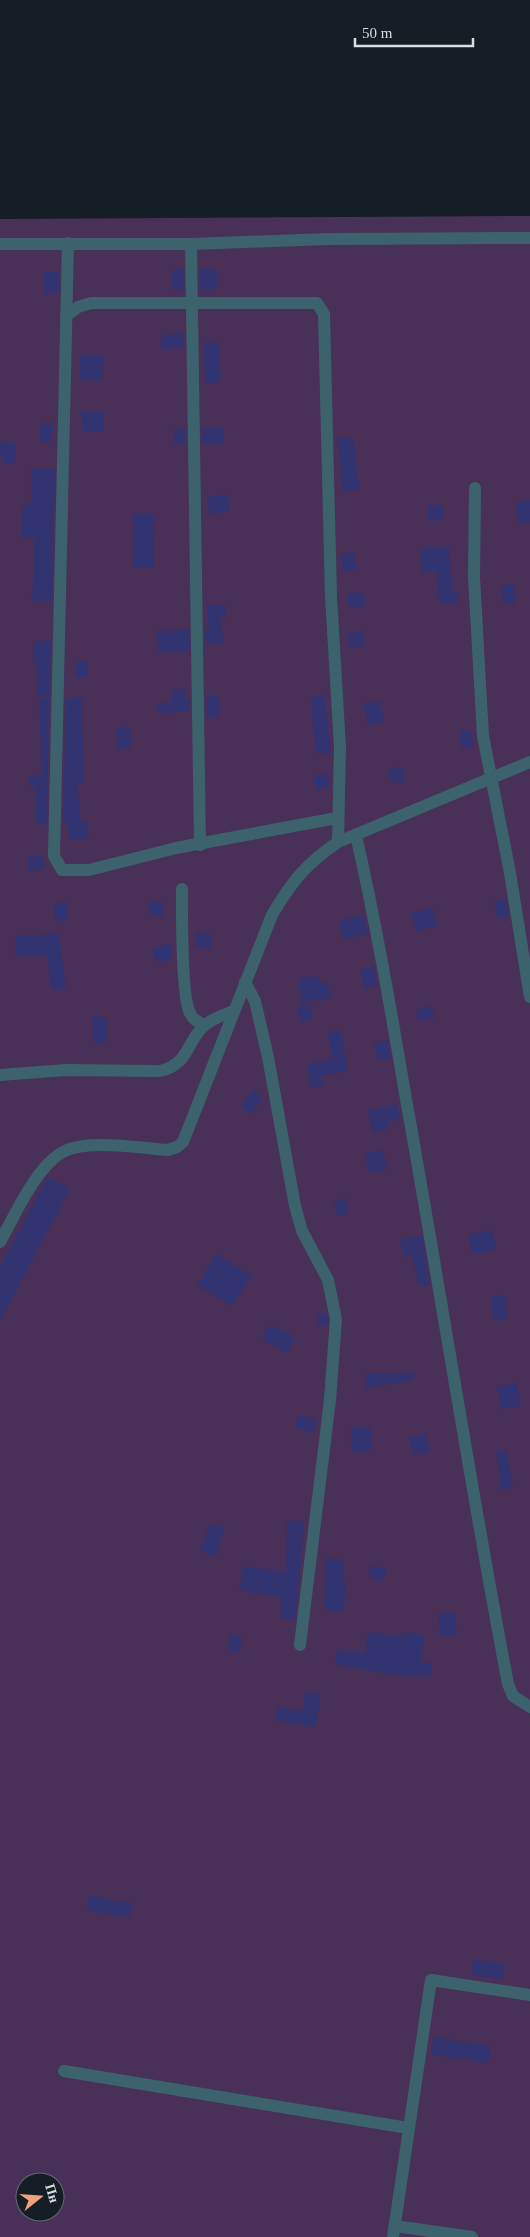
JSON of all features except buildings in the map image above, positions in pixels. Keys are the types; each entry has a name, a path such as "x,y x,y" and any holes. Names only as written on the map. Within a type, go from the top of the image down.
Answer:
{"street":[{"path":"0,244 192,244 328,239 530,238"},
{"path":"68,243 54,856 62,870 74,872 89,870 176,848 337,818"},
{"path":"192,244 200,845"},
{"path":"66,316 78,307 92,303 317,303 324,314 331,597 340,747 337,818 338,842"},
{"path":"475,488 474,577 483,736 510,873 530,997"},
{"path":"0,1242 26,1194 49,1162 62,1152 95,1146 168,1150 177,1148 184,1142 213,1071 233,1011 272,915 291,882 317,856 338,842 530,762"},
{"path":"356,835 373,910 440,1290 487,1574 508,1684 513,1696 530,1707"},
{"path":"182,888 186,994 189,1012 194,1020 205,1025"},
{"path":"245,982 255,1000 268,1057 294,1206 302,1231 328,1280 336,1319 330,1400 300,1645"},
{"path":"0,1076 65,1070 160,1071 171,1068 185,1055 205,1025 233,1011"},
{"path":"472,2237 394,2231 431,1980 530,1995"},
{"path":"64,2071 408,2128"}],"shaded area":[{"path":"530,216 530,2237 0,2237 0,219"}]}
